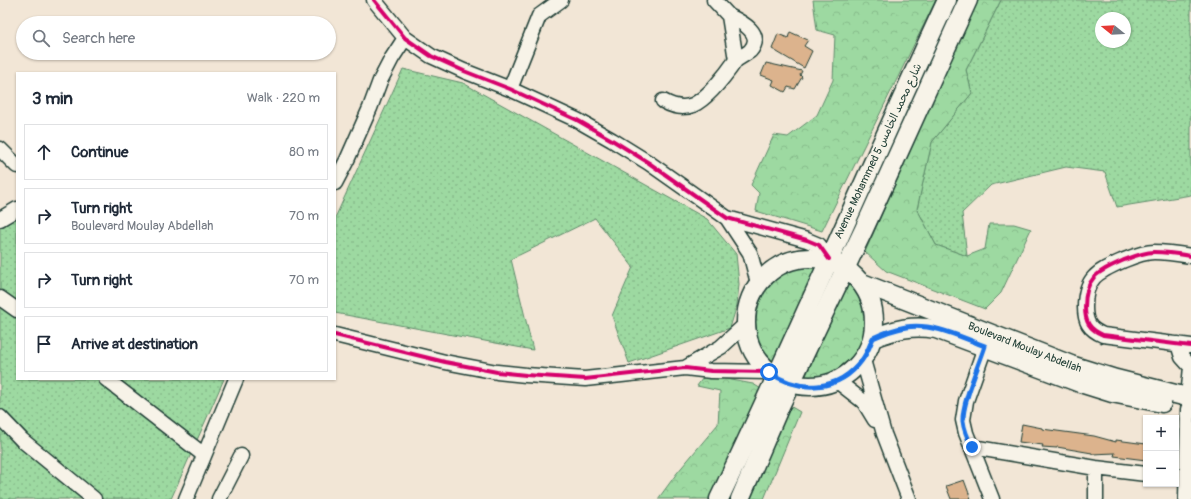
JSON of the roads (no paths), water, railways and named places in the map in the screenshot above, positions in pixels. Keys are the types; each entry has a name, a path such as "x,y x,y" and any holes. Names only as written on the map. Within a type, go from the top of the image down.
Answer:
{"main road":[{"name":"Avenue Mohammed 5 شارع محمد الخامس","path":"719,499 779,378 829,259 947,0"},
{"name":"Avenue Mohammed 5 شارع محمد الخامس","path":"740,499 780,406 779,378 846,267 968,0"},
{"path":"799,258 829,259 846,267 862,283 871,300 875,318 873,338 863,360 851,372 837,381 822,385 807,387 779,378 757,358 749,342 746,324 747,310 751,296 758,283 776,266 799,258"},
{"name":"Boulevard Moulay Abdellah","path":"862,283 1071,365 1189,404"},
{"name":"Boulevard Moulay Abdellah","path":"873,338 890,331 907,327 923,327 947,332 1080,383 1112,392 1177,406 1189,404"}],"street":[{"path":"374,0 405,38 431,56 464,72 510,89 577,120 654,167 727,218 807,240 819,245 829,259"},
{"path":"510,89 539,16 543,0"},
{"path":"539,16 561,0"},
{"path":"663,101 671,106 680,107 692,105 704,97 726,74 736,60 749,52 753,46 754,37 748,26 729,16 714,0"},
{"path":"729,16 736,60"},
{"path":"336,181 370,108 380,81 405,38"},
{"path":"0,149 16,165"},
{"path":"0,219 16,210"},
{"path":"727,218 750,253 758,283"},
{"path":"1186,499 1181,478 1189,404 1191,367 1182,357 1185,345 1097,333 1090,329 1086,319 1085,308 1086,291 1090,282 1096,274 1110,266 1133,256 1152,252 1191,256"},
{"path":"0,298 16,309"},
{"path":"685,368 721,347 746,324"},
{"path":"336,335 445,362 496,372 526,375 585,379 685,368 779,378"},
{"path":"985,346 963,414 964,426 992,499"},
{"path":"863,360 884,434 908,498"},
{"path":"107,380 204,455"},
{"path":"186,499 236,380"},
{"path":"837,381 864,402 884,434"},
{"path":"0,417 22,440 94,499"},
{"path":"972,447 1096,468 1143,474"},
{"path":"219,499 241,456"},
{"path":"1096,468 1096,499"}]}
